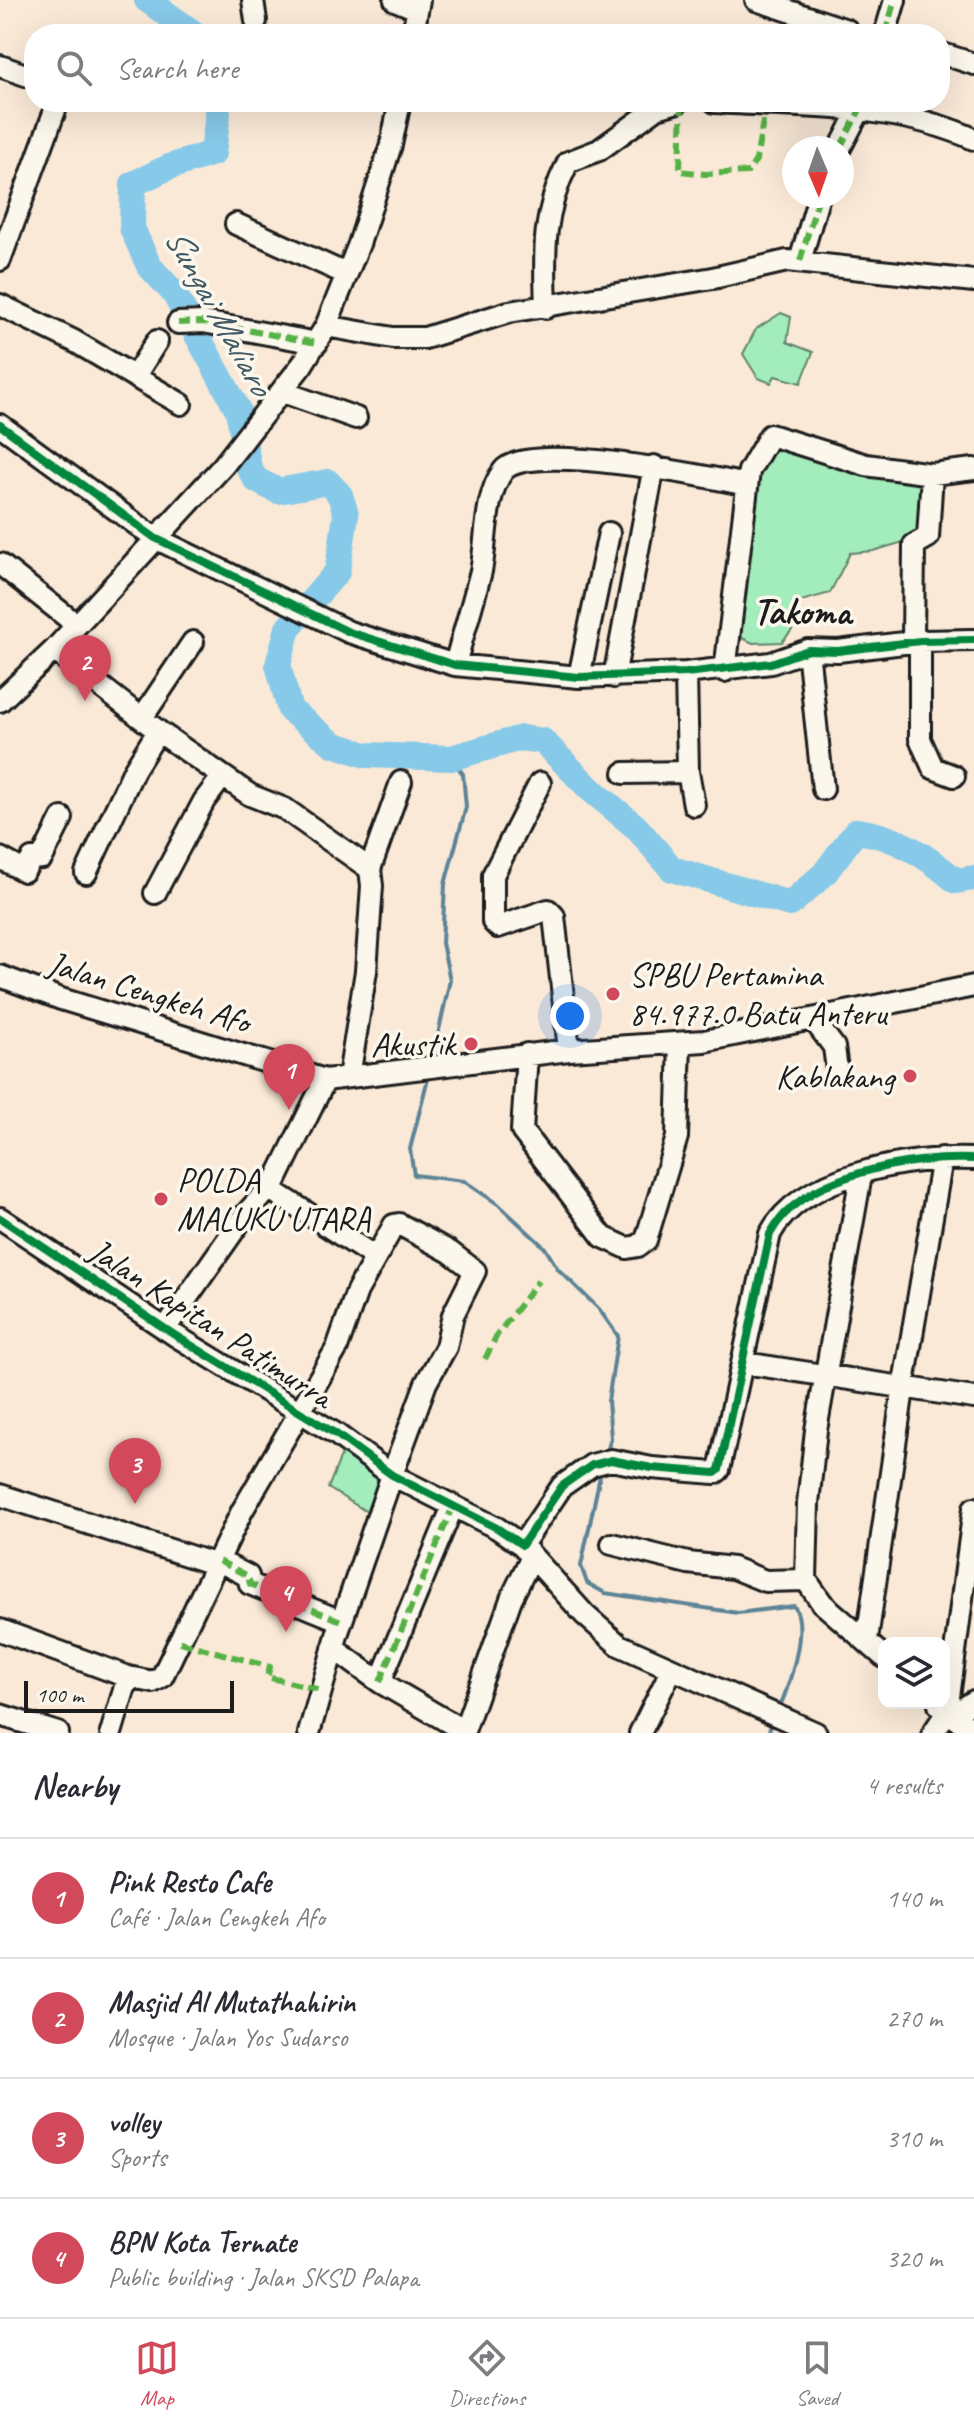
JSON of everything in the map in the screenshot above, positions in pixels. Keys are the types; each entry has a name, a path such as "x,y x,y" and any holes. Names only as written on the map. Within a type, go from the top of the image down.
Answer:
{"street":[{"path":"253,0 256,21"},
{"path":"395,0 418,4 415,24"},
{"path":"756,0 829,24"},
{"path":"888,24 895,0"},
{"path":"950,56 974,64"},
{"path":"0,66 24,74"},
{"path":"0,260 4,232 54,112"},
{"path":"0,701 77,625 228,460 283,392 321,335 346,274 375,201 397,112"},
{"path":"546,308 544,231 553,195 568,162 599,150 651,112"},
{"path":"846,136 859,112"},
{"path":"896,112 919,117 974,139"},
{"path":"800,261 815,208"},
{"path":"236,224 346,274"},
{"path":"178,323 203,322 321,335 417,339 491,316 713,278 787,261 974,281"},
{"path":"0,305 135,376 181,404"},
{"path":"135,376 157,341"},
{"path":"283,392 356,418"},
{"path":"0,425 155,538 298,608 386,646 455,665 579,677 614,677 725,671 771,663 808,650 838,651 917,642 974,640"},
{"path":"725,671 747,485 760,448 770,435 777,434 866,465 932,474 974,469"},
{"path":"455,665 481,569 496,485 502,472 518,462 589,460 654,466 747,485"},
{"path":"614,677 654,466"},
{"path":"932,474 928,537 914,545 920,739 933,768 954,776"},
{"path":"579,677 609,533"},
{"path":"0,564 77,625"},
{"path":"86,873 134,770 150,724 193,642"},
{"path":"54,650 250,795 285,809 370,869"},
{"path":"808,650 823,789"},
{"path":"686,673 688,772 694,805"},
{"path":"624,773 688,772"},
{"path":"155,893 204,801 223,776"},
{"path":"349,1077 366,971 372,897 370,869 401,782"},
{"path":"540,783 493,875 492,915 498,927 548,910 554,916 569,1050"},
{"path":"0,858 24,871 61,813"},
{"name":"Jalan Cengkeh Afo","path":"0,976 67,1001 325,1080 527,1054 680,1043 974,986"},
{"path":"813,1019 834,1047 837,1070"},
{"path":"527,1054 520,1125 525,1137 603,1237 627,1248 638,1246 646,1240 677,1137 680,1043"},
{"path":"165,1329 244,1216 270,1189 300,1138 325,1080"},
{"path":"867,1640 903,1389 942,1158"},
{"path":"333,1648 380,1682 464,1732 527,1552 562,1486 601,1463 680,1472 715,1473 719,1470 744,1363 763,1257 779,1217 810,1192 903,1162 974,1159"},
{"path":"861,1175 824,1375 808,1503 806,1580 822,1603 878,1651"},
{"path":"270,1189 375,1257"},
{"name":"Jalan Kapitan Patimurra","path":"0,1218 165,1329 299,1411 392,1475 453,1506 527,1552 604,1634 636,1656 816,1733"},
{"path":"0,1630 128,1677 153,1682 162,1677 242,1511 337,1348 357,1291 375,1257 399,1224 475,1270 453,1315 446,1347 426,1383 392,1475 341,1621 309,1733"},
{"path":"744,1363 974,1398"},
{"path":"0,1495 218,1563 248,1576 250,1584 341,1621"},
{"path":"380,1682 453,1506"},
{"path":"933,1733 945,1710 974,1508"},
{"path":"612,1544 688,1563 733,1568 765,1581 806,1580"},
{"path":"640,1733 671,1671"},
{"path":"111,1733 128,1677"},
{"path":"945,1710 974,1701"},
{"path":"945,1710 974,1731"},
{"path":"0,1715 58,1733"}],"green space":[{"path":"781,313 791,317 787,342 813,352 801,383 775,376 771,383 758,378 743,354 756,329"},
{"path":"769,437 933,472 924,536 873,551 850,553 830,593 794,603 792,630 782,642 753,643 742,638 739,631 761,450"},
{"path":"343,1451 382,1483 372,1515 328,1488"}],"waterway":[{"name":"Sungai Maliaro","path":"147,0 181,24"},
{"name":"Sungai Maliaro","path":"218,112 213,153 169,167 133,184 132,228 149,266 174,293 238,410 249,468 256,480 278,491 328,482 340,495 346,514 337,572 288,628 278,665 290,710 333,744 366,755 451,758 521,738 543,741 589,788 636,827 672,869 790,904 824,874 856,831 884,837 910,848 956,881 974,878"},
{"path":"432,1062 450,980 442,943 445,884 466,807 463,774 451,758"},
{"path":"429,1074 410,1149 414,1175 464,1181 498,1204 545,1248 558,1269 599,1309 618,1336 608,1401 611,1438 606,1455"},
{"path":"601,1471 581,1566 587,1583 605,1593 738,1613 794,1606 798,1616 798,1642 792,1672 779,1709"},
{"path":"768,1733 773,1721"}],"marked path":[{"path":"888,24 895,0"},
{"path":"682,112 680,171 705,174 748,172 756,160 765,112"},
{"path":"846,136 859,112"},
{"path":"800,261 815,208"},
{"path":"178,323 203,322 317,343"},
{"path":"485,1359 497,1335 538,1281"},
{"path":"380,1682 453,1506"},
{"path":"219,1561 248,1576 250,1584 341,1621"},
{"path":"180,1642 270,1667 267,1677 321,1690"}],"cycle path":[{"path":"0,425 155,538 349,632 455,665 579,677 686,673 771,663 808,650 838,651 920,641 974,640"},
{"path":"0,1218 176,1336 336,1434 392,1475 497,1528 522,1545 562,1486 592,1465 611,1460 652,1468 715,1473 719,1470 770,1234 785,1213 832,1183 860,1173 920,1161 974,1159"}],"place":[{"name":"Masjid Al Mutathahirin","path":"85,701"},
{"name":"SPBU Pertamina 84.977.0 Batu Anteru","path":"613,994"},
{"name":"Akustik","path":"471,1044"},
{"name":"Kablakang","path":"910,1076"},
{"name":"Pink Resto Cafe","path":"289,1110"},
{"name":"POLDA MALUKU UTARA","path":"161,1199"},
{"name":"volley","path":"135,1504"},
{"name":"BPN Kota Ternate","path":"286,1632"}],"district":[{"name":"Takoma","path":"802,611"}]}
